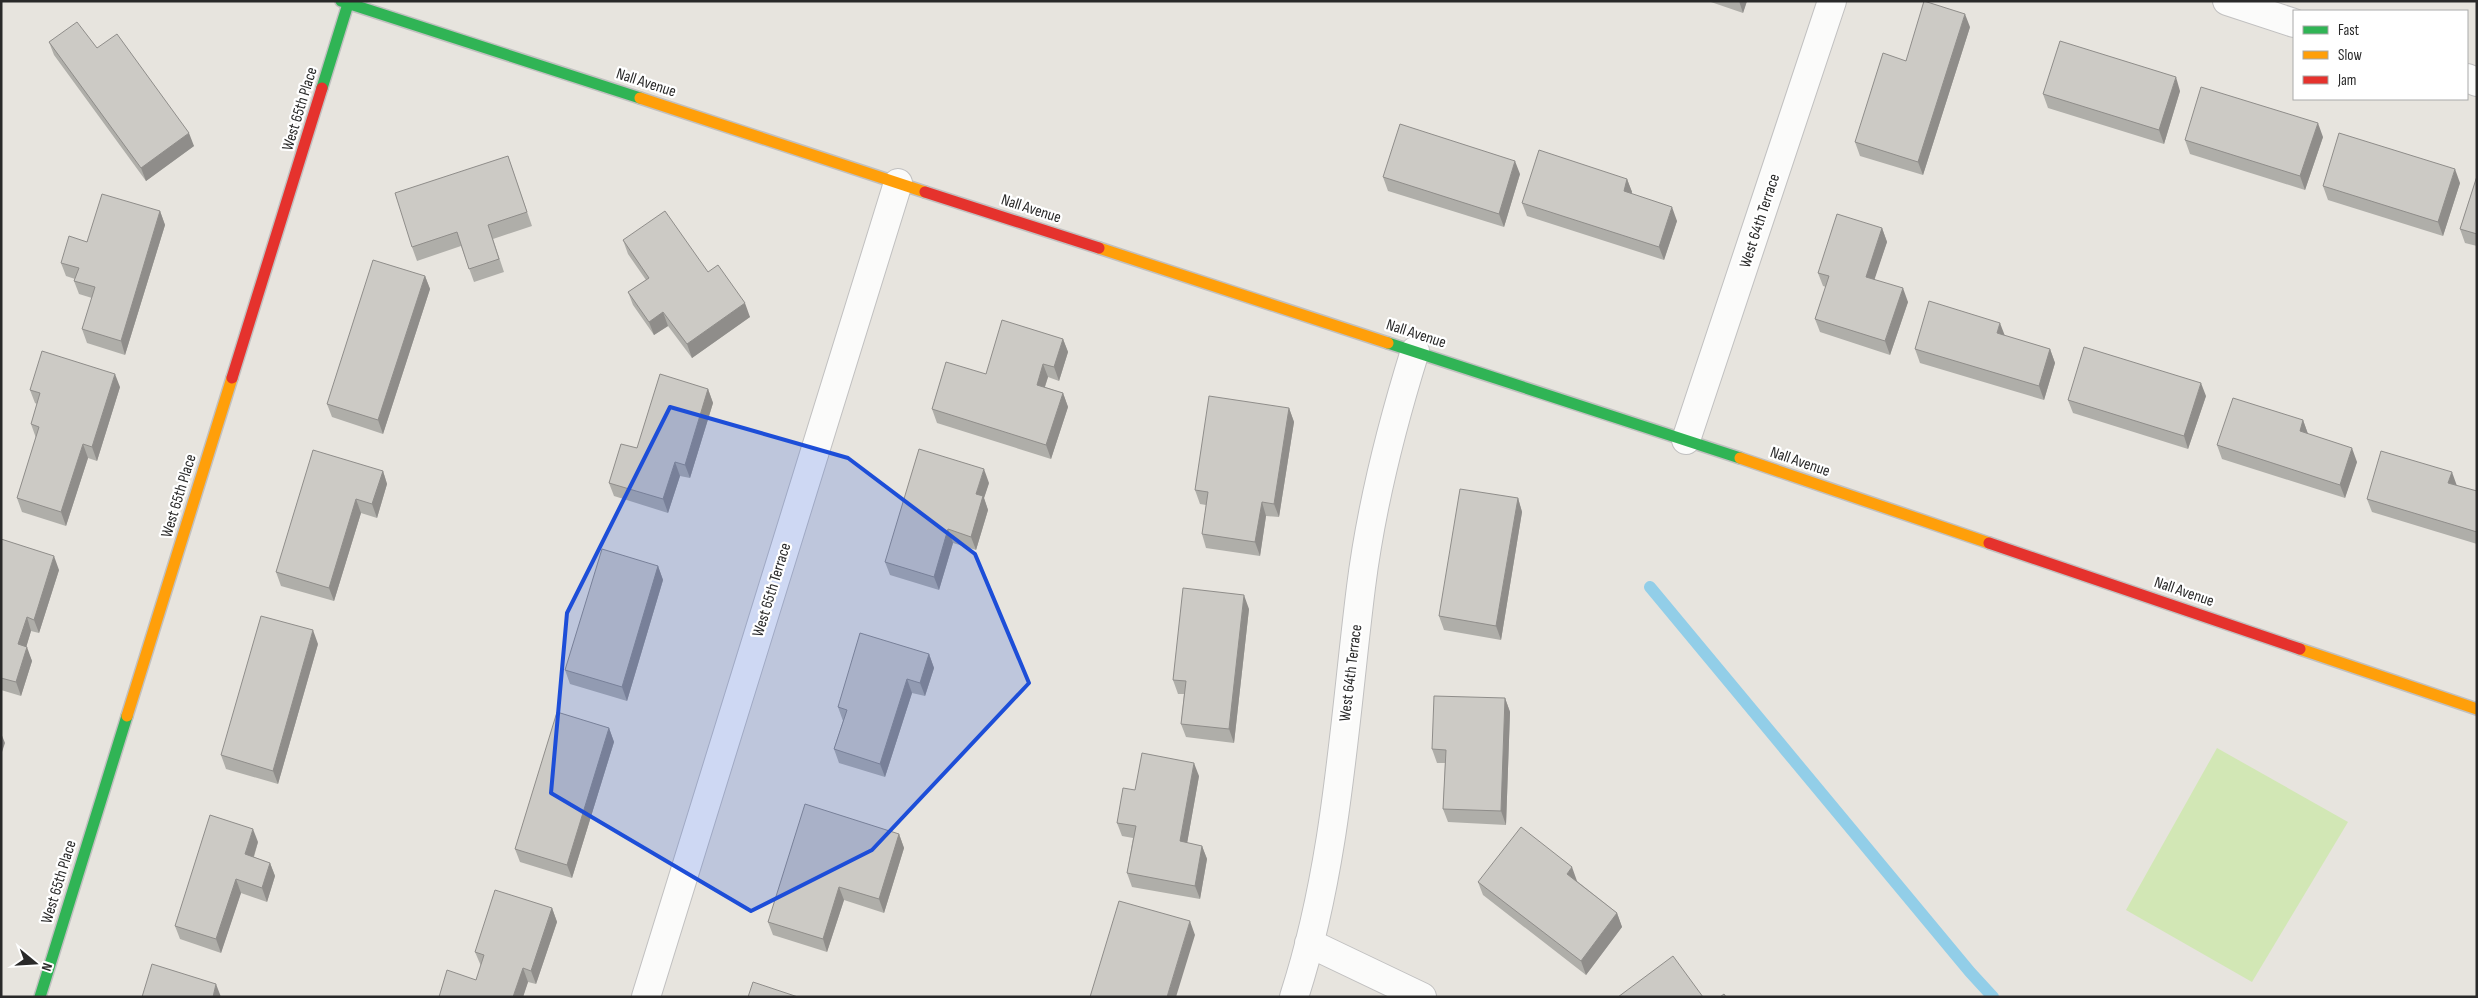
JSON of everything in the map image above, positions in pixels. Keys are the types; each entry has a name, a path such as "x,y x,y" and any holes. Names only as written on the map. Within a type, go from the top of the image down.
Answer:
{"main road":[{"name":"Nall Avenue","path":"345,2 1686,440 2477,709"},
{"name":"West 65th Place","path":"40,997 345,2"}],"street":[{"name":"West 64th Terrace","path":"1686,440 1832,1"},
{"path":"2227,1 2293,23"},
{"name":"West 65th Terrace","path":"646,997 898,183"},
{"name":"West 64th Terrace","path":"1294,997 1322,888 1350,687 1361,586 1374,502 1415,351"},
{"path":"1309,943 1422,997"}],"highlighted area":[{"path":"670,407 848,458 975,554 1029,683 872,850 751,911 551,793 567,613"}],"green space":[{"path":"2217,748 2348,822 2252,982 2126,910"}],"building":[{"path":"1924,1 1965,14 1918,162 1855,142 1883,53 1906,61"},
{"path":"77,22 97,48 117,34 189,133 141,168 49,42"},
{"path":"2060,41 2176,77 2159,130 2043,94"},
{"path":"2201,87 2318,123 2300,176 2185,140"},
{"path":"1400,124 1515,161 1499,214 1383,177"},
{"path":"2339,133 2455,169 2438,222 2323,186"},
{"path":"1539,150 1627,179 1624,191 1672,207 1659,247 1522,203"},
{"path":"508,156 527,212 488,225 499,259 469,269 457,232 412,247 395,193"},
{"path":"2477,176 2477,234 2460,229"},
{"path":"102,194 160,211 121,341 82,329 95,287 74,281 79,268 61,263 69,236 87,242"},
{"path":"665,211 708,272 718,265 745,303 687,344 663,312 649,322 628,292 649,278 623,240"},
{"path":"1837,214 1882,228 1866,277 1903,288 1885,341 1815,319 1829,276 1818,273"},
{"path":"373,260 425,276 378,420 327,404"},
{"path":"1929,301 2000,323 1997,333 2050,349 2039,386 1915,349"},
{"path":"1002,320 1063,339 1054,367 1043,364 1037,385 1063,393 1046,445 932,409 946,362 986,374"},
{"path":"2084,347 2201,383 2184,436 2068,400"},
{"path":"42,351 115,374 92,447 83,444 61,512 17,498 39,427 31,424 40,393 30,390"},
{"path":"660,374 708,389 685,465 675,462 663,499 609,483 621,444 637,448"},
{"path":"1209,396 1289,408 1274,504 1262,502 1255,542 1202,534 1208,492 1195,490"},
{"path":"2233,398 2303,420 2300,431 2352,448 2340,485 2217,445"},
{"path":"919,449 984,469 976,494 983,496 971,537 948,529 934,577 885,562"},
{"path":"313,450 383,471 372,504 356,499 329,588 276,572"},
{"path":"2381,451 2452,472 2448,483 2477,491 2477,532 2367,499"},
{"path":"1460,489 1518,498 1496,626 1439,616"},
{"path":"1,539 54,556 34,620 27,617 18,644 27,647 16,682 1,678"},
{"path":"602,549 658,566 622,687 565,670"},
{"path":"1183,588 1244,595 1229,729 1181,724 1186,681 1173,680"},
{"path":"261,616 313,630 273,771 221,755"},
{"path":"860,633 929,654 920,683 907,679 880,764 834,749 847,710 838,707"},
{"path":"1434,696 1505,698 1501,811 1443,809 1446,750 1432,749"},
{"path":"557,712 609,728 567,865 515,849"},
{"path":"1142,753 1194,763 1180,841 1202,846 1195,886 1127,873 1136,826 1117,823 1123,788 1135,790"},
{"path":"805,804 899,834 879,899 839,887 823,939 768,922"},
{"path":"210,815 253,829 245,854 270,863 262,888 236,879 216,939 175,926"},
{"path":"1521,827 1572,867 1567,874 1617,913 1581,961 1478,882"},
{"path":"495,890 552,908 531,971 523,968 513,997 439,997 447,970 476,980 484,955 475,952"},
{"path":"1119,901 1190,921 1167,997 1090,997"},
{"path":"1673,956 1703,997 1618,997"},
{"path":"152,964 216,984 213,997 142,997"},
{"path":"753,982 798,997 748,997"}],"waterway":[{"path":"1650,587 1970,972 1993,997"}],"traffic: fast":[{"path":"341,1 640,98"},
{"path":"322,88 348,4"},
{"path":"1388,343 1740,458"},
{"path":"40,997 127,716"}],"traffic: slow":[{"path":"640,98 925,192"},
{"path":"1099,248 1388,343"},
{"path":"127,716 232,378"},
{"path":"1740,458 1989,543"},
{"path":"2300,649 2477,709"}],"traffic: jam":[{"path":"232,378 322,88"},
{"path":"925,192 1099,248"},
{"path":"1989,543 2300,649"}]}
